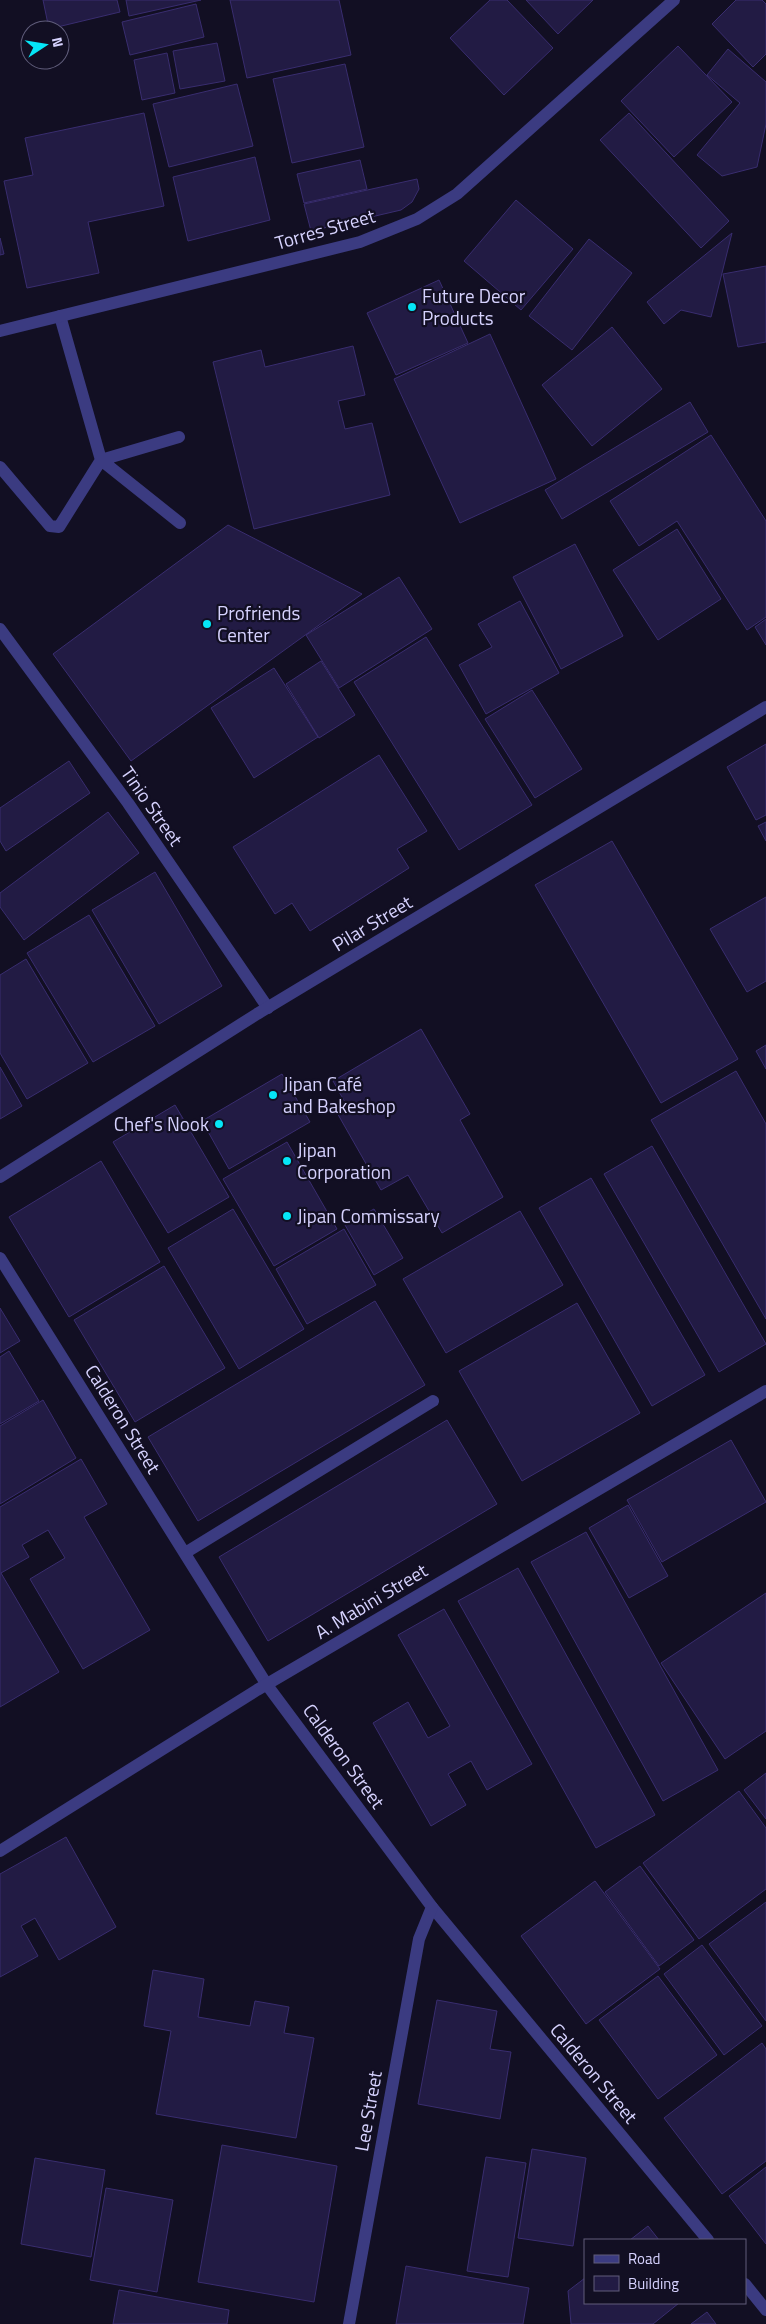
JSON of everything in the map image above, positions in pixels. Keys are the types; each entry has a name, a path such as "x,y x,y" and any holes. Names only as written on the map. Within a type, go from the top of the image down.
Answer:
{"street":[{"name":"Torres Street","path":"0,331 360,242 417,219 457,194 674,0"},
{"path":"60,316 101,460 180,523"},
{"path":"0,468 50,526 54,528 59,527 101,460 179,437"},
{"name":"Tinio Street","path":"0,629 128,802 268,1008"},
{"name":"Pilar Street","path":"0,1177 268,1008 766,707"},
{"name":"Calderon Street","path":"0,1258 267,1685 432,1907 707,2239"},
{"name":"A. Mabini Street","path":"0,1851 267,1685 766,1391"},
{"path":"185,1553 433,1401"},
{"name":"Lee Street","path":"349,2324 419,1939 432,1907"},
{"path":"746,2285 766,2310"}],"building":[{"path":"43,0 117,0 120,12 70,24 70,20 47,20"},
{"path":"126,0 201,0 129,16"},
{"path":"230,0 339,0 351,55 247,78"},
{"path":"490,0 507,0 553,48 504,95 450,38"},
{"path":"526,0 593,0 558,34"},
{"path":"736,0 762,0 766,4 766,54 753,67 712,24"},
{"path":"196,4 204,37 130,55 122,22"},
{"path":"217,43 225,81 180,89 173,51"},
{"path":"678,46 732,102 674,157 621,101"},
{"path":"728,49 766,82 766,124 757,167 722,176 697,155 740,103 707,75"},
{"path":"167,53 175,93 142,100 134,60"},
{"path":"345,64 364,147 292,163 273,79"},
{"path":"237,84 253,146 169,167 153,104"},
{"path":"144,113 164,206 88,222 99,273 27,288 4,181 33,175 25,138"},
{"path":"629,113 729,221 701,248 600,140"},
{"path":"255,157 270,220 188,241 173,177"},
{"path":"360,160 367,189 304,203 297,174"},
{"path":"417,179 419,189 412,202 401,210 311,231 304,204"},
{"path":"516,200 573,249 521,310 464,261"},
{"path":"732,233 711,317 681,310 664,324 647,302"},
{"path":"0,238 4,254 0,255"},
{"path":"589,239 632,273 572,350 529,316"},
{"path":"766,266 766,342 738,347 723,274"},
{"path":"439,280 468,343 396,375 367,313"},
{"path":"612,327 662,389 592,446 542,385"},
{"path":"490,334 556,479 460,523 394,379"},
{"path":"353,346 365,395 338,401 345,429 372,423 390,495 254,529 213,362 261,350 265,367"},
{"path":"690,402 708,432 562,519 545,490"},
{"path":"711,435 766,521 766,617 747,630 677,521 639,546 610,501"},
{"name":"Profriends Center","path":"228,525 362,594 131,761 53,654"},
{"path":"677,529 721,599 658,640 613,570"},
{"path":"575,544 623,636 561,669 513,577"},
{"path":"399,577 432,629 339,688 306,635"},
{"path":"520,601 559,673 486,714 459,665 492,647 478,624"},
{"path":"766,619 766,645 755,627"},
{"path":"426,637 532,805 459,850 354,682"},
{"path":"321,661 355,715 319,738 286,684"},
{"path":"274,668 318,737 254,778 211,708"},
{"path":"532,690 582,769 535,798 485,719"},
{"path":"766,744 766,815 756,820 727,767"},
{"path":"379,755 427,831 397,849 409,868 310,931 292,903 275,914 233,847"},
{"path":"69,761 90,793 6,851 0,841 0,808"},
{"path":"108,812 139,853 24,940 0,907 0,893"},
{"path":"766,822 766,841 758,826"},
{"path":"612,841 738,1059 661,1103 535,885"},
{"path":"155,872 222,986 159,1024 92,910"},
{"path":"766,897 766,981 747,992 710,929"},
{"path":"89,915 155,1026 93,1062 27,953"},
{"path":"26,959 88,1063 27,1099 0,1053 0,975"},
{"path":"421,1029 470,1114 460,1120 503,1197 442,1233 408,1175 381,1190 336,1111 346,1104 333,1081"},
{"path":"766,1045 766,1069 756,1051"},
{"path":"0,1067 22,1106 0,1119"},
{"path":"736,1071 766,1124 766,1319 651,1120"},
{"path":"282,1074 310,1122 229,1169 202,1121"},
{"path":"175,1105 229,1197 168,1233 113,1142"},
{"name":"Jipan Commissary","path":"287,1142 337,1229 274,1266 223,1179"},
{"path":"652,1146 766,1344 719,1372 604,1174"},
{"path":"101,1161 160,1262 69,1317 9,1217"},
{"path":"591,1178 705,1375 652,1406 539,1208"},
{"path":"233,1209 304,1329 239,1369 168,1248"},
{"path":"374,1209 403,1258 374,1275 345,1225"},
{"path":"520,1211 563,1285 446,1353 403,1279"},
{"path":"344,1229 376,1285 307,1324 276,1269"},
{"path":"164,1266 225,1368 135,1422 74,1320"},
{"path":"375,1301 425,1385 198,1521 148,1437"},
{"path":"577,1303 640,1413 522,1481 459,1371"},
{"path":"0,1308 20,1341 0,1353"},
{"path":"9,1351 39,1401 0,1424 0,1357"},
{"path":"43,1400 76,1458 0,1504 0,1426"},
{"path":"447,1420 497,1504 268,1641 219,1557"},
{"path":"731,1440 766,1502 662,1562 627,1500"},
{"path":"81,1459 107,1504 84,1517 150,1630 83,1669 30,1579 65,1558 48,1530 22,1545 29,1557 1,1573 59,1672 0,1707 0,1507"},
{"path":"628,1505 668,1576 629,1598 589,1528"},
{"path":"586,1532 718,1770 663,1801 531,1562"},
{"path":"518,1568 655,1815 596,1848 458,1601"},
{"path":"766,1593 766,1731 725,1759 661,1663"},
{"path":"444,1609 532,1764 487,1790 471,1761 448,1774 466,1805 431,1826 373,1723 408,1702 428,1738 450,1726 398,1635"},
{"path":"766,1773 766,1819 744,1790"},
{"path":"739,1791 766,1828 766,1889 699,1939 643,1863"},
{"path":"66,1837 116,1927 59,1960 35,1918 21,1926 38,1956 0,1977 0,1874"},
{"path":"640,1866 694,1940 659,1966 605,1892"},
{"path":"595,1881 660,1969 586,2024 521,1936"},
{"path":"766,1902 766,2021 709,1944"},
{"path":"702,1945 762,2026 724,2055 664,1974"},
{"path":"153,1970 204,1979 198,2017 250,2026 255,2001 289,2007 284,2033 314,2038 296,2138 156,2114 171,2031 144,2026"},
{"path":"658,1976 717,2055 658,2099 599,2020"},
{"path":"437,2000 497,2011 490,2049 511,2052 500,2119 418,2104"},
{"path":"762,2043 766,2049 766,2161 722,2194 664,2118"},
{"path":"222,2145 337,2166 314,2302 198,2282"},
{"path":"532,2149 586,2158 573,2246 518,2238"},
{"path":"486,2157 526,2163 508,2277 467,2271"},
{"path":"35,2158 105,2170 91,2257 21,2244"},
{"path":"766,2167 766,2244 729,2196"},
{"path":"106,2188 173,2200 157,2292 90,2280"},
{"path":"648,2226 658,2239 631,2239"},
{"path":"406,2266 529,2288 523,2324 396,2324"},
{"path":"584,2279 584,2304 678,2304 653,2324 571,2324 568,2291"},
{"path":"119,2290 229,2310 227,2324 113,2324"},
{"path":"707,2312 716,2324 691,2324"}],"place":[{"name":"Future Decor Products","path":"412,307"},
{"name":"Profriends Center","path":"207,624"},
{"name":"Jipan Café and Bakeshop","path":"273,1095"},
{"name":"Chef's Nook","path":"219,1124"},
{"name":"Jipan Corporation","path":"287,1161"},
{"name":"Jipan Commissary","path":"287,1216"}]}
